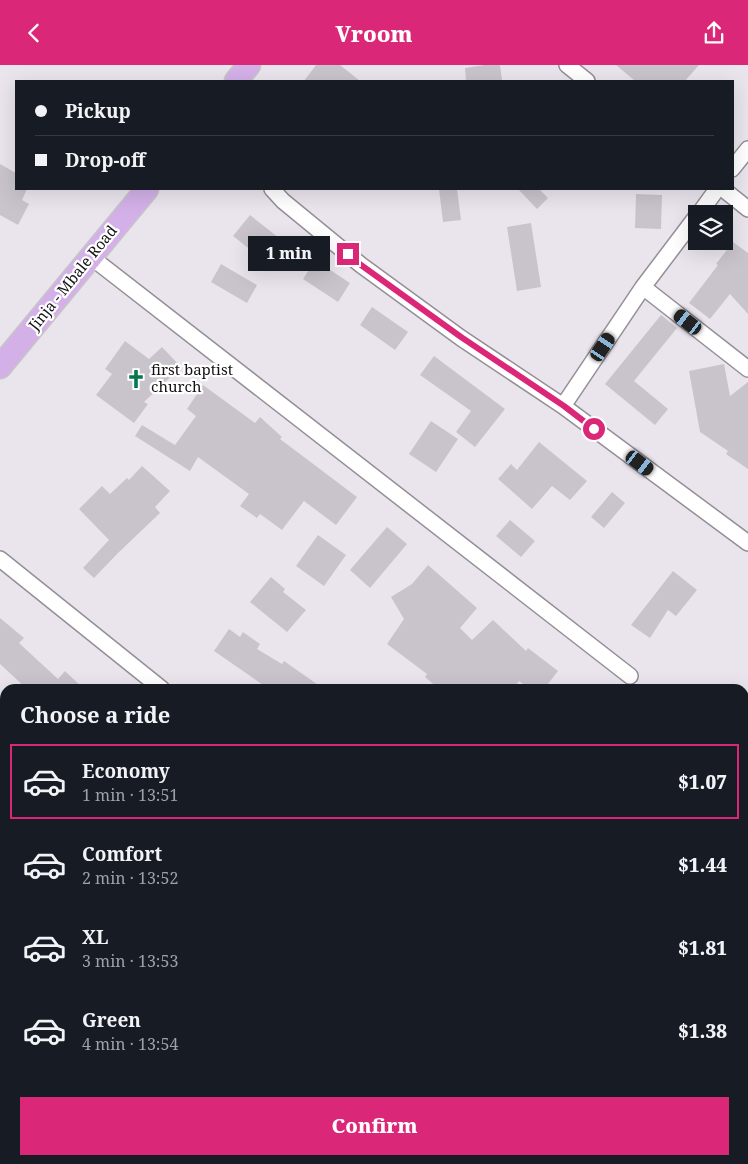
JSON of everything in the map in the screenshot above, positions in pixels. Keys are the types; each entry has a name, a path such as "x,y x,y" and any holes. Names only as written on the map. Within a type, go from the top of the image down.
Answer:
{"main road":[{"path":"237,80 249,65"},
{"name":"Jinja - Mbale Road","path":"0,367 146,190"}],"street":[{"path":"567,65 586,80"},
{"path":"734,166 748,149"},
{"path":"273,190 283,201 361,265 461,337 564,406 748,543"},
{"path":"705,205 716,190"},
{"path":"724,190 748,209"},
{"path":"564,406 643,287 688,227"},
{"path":"91,257 630,676"},
{"path":"643,287 748,369"},
{"path":"0,559 156,684"}],"building":[{"path":"316,65 340,65 359,80 305,80"},
{"path":"500,65 502,80 466,80 465,68"},
{"path":"616,65 699,65 686,80 634,80"},
{"path":"0,164 15,172 15,190 27,190 22,200 29,204 18,225 0,215"},
{"path":"439,190 457,190 461,220 443,222"},
{"path":"519,190 540,190 548,198 537,209"},
{"path":"636,194 662,195 661,229 635,228"},
{"path":"250,215 284,242 267,263 233,236"},
{"path":"531,223 541,287 517,291 507,227"},
{"path":"733,242 748,253 748,314 730,294 710,319 689,303 718,265 716,264 727,250 733,250"},
{"path":"315,260 350,283 338,302 303,279"},
{"path":"221,264 257,285 247,303 211,282"},
{"path":"372,307 408,332 395,350 360,325"},
{"path":"661,315 677,328 634,381 668,409 655,425 605,384"},
{"path":"125,341 149,359 162,347 181,367 144,402 148,404 134,423 96,395 112,374 105,369"},
{"path":"434,356 505,409 475,447 456,432 471,411 420,375"},
{"path":"724,364 730,396 748,382 748,469 726,454 728,451 700,432 689,371"},
{"path":"203,385 255,423 260,417 282,437 280,439 357,497 336,525 304,501 282,530 260,514 257,518 240,506 249,494 198,457 190,471 135,436 142,425 175,445 196,416 187,409"},
{"path":"431,421 458,439 436,472 409,454"},
{"path":"539,442 587,481 570,500 552,486 532,509 498,479 511,464 517,470"},
{"path":"142,466 170,491 155,507 160,513 94,578 83,568 109,540 79,509 102,486 110,494 127,478 129,480"},
{"path":"612,492 625,503 604,528 591,517"},
{"path":"510,520 535,541 521,557 496,536"},
{"path":"387,527 407,544 370,588 350,570"},
{"path":"318,535 346,555 324,586 296,566"},
{"path":"428,565 477,608 460,628 472,640 493,620 526,651 528,648 558,671 548,684 523,684 519,681 517,684 433,684 425,677 427,674 387,644 404,619 391,597 412,584"},
{"path":"673,571 697,590 676,616 668,610 650,638 631,625"},
{"path":"271,577 285,589 283,592 306,610 287,632 250,602"},
{"path":"0,618 24,638 19,643 58,679 65,671 79,684 22,684 0,664"},
{"path":"229,629 240,637 243,632 260,644 257,649 282,664 284,661 317,684 262,684 214,651"}],"place":[{"name":"first baptist church","path":"136,379"}],"route":[{"path":"348,254 461,337 564,406 594,429"}]}
